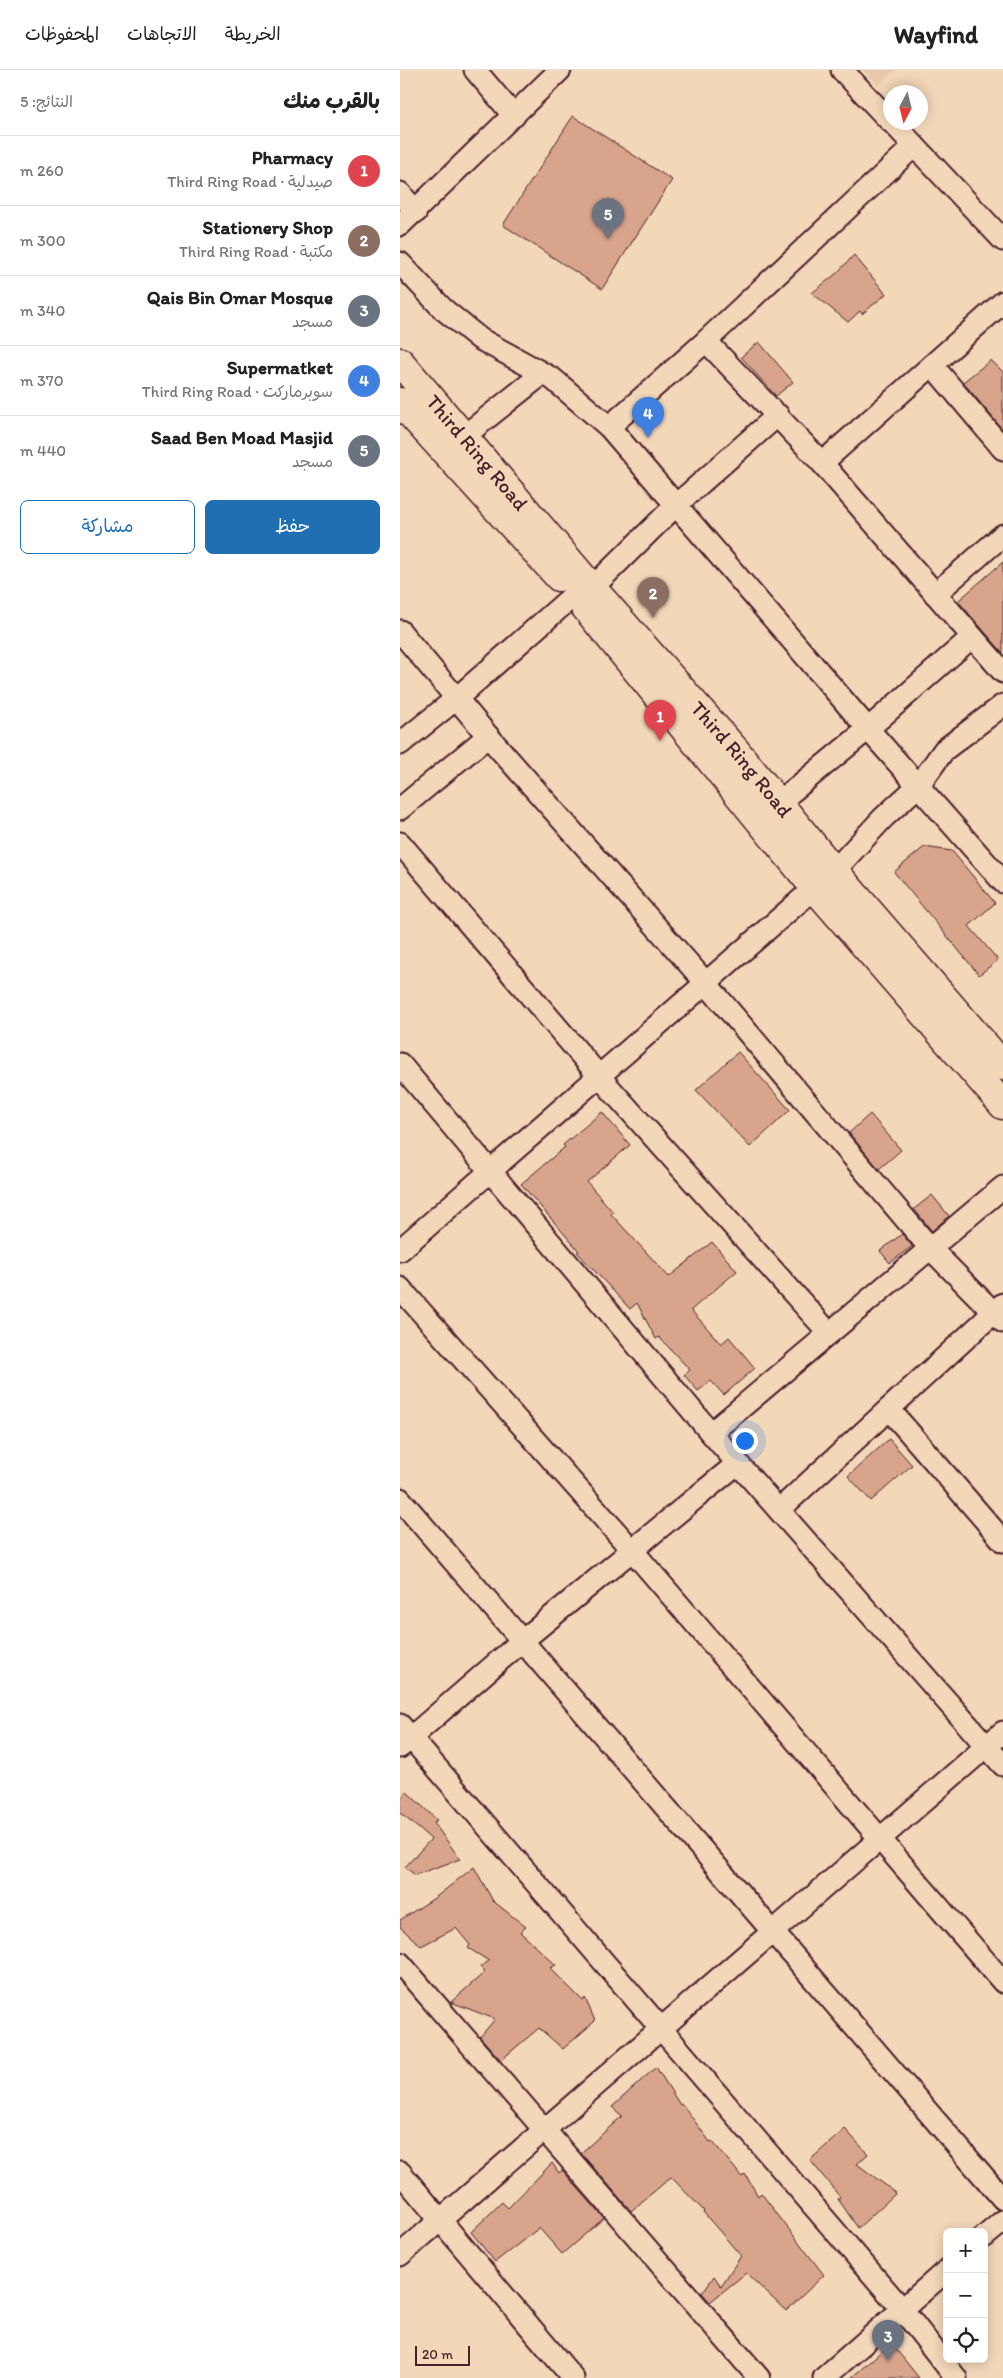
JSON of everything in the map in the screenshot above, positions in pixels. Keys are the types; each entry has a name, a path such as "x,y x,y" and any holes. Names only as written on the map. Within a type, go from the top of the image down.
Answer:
{"highway":[{"name":"Third Ring Road","path":"400,362 464,437 583,591 825,880 1003,1105"},
{"name":"Third Ring Road","path":"400,402 736,751 778,803 825,880 1003,1066"}],"street":[{"path":"475,70 514,116"},
{"path":"400,193 408,218 560,70"},
{"path":"842,70 883,114"},
{"path":"899,130 1003,240"},
{"path":"609,427 706,342 914,146"},
{"path":"400,263 443,309 480,339 553,379 609,427 868,729 919,784 1003,882"},
{"path":"822,463 1003,302"},
{"path":"706,342 822,463 1003,672"},
{"path":"933,366 1003,449"},
{"path":"464,437 542,374"},
{"path":"400,744 583,591 778,415"},
{"path":"935,594 1003,535"},
{"path":"400,631 488,736 705,982 930,1248 1000,1312 888,1409 779,1510"},
{"path":"778,803 868,729 972,637"},
{"path":"400,1250 598,1075 825,880 883,818 919,784 944,750 1003,705"},
{"path":"400,809 488,736"},
{"path":"400,844 598,1075 829,1334"},
{"path":"400,1064 491,1169 711,1433 1003,1765"},
{"path":"711,1433 1003,1187"},
{"path":"400,1288 632,1550 1003,1982"},
{"path":"888,1409 1003,1541"},
{"path":"738,1463 404,1737 661,2029 902,2309 956,2378"},
{"path":"400,1499 1003,2198"},
{"path":"400,2255 1003,1732"},
{"path":"400,1963 759,2378"},
{"path":"400,2172 573,2378"},
{"path":"988,2233 1003,2220"},
{"path":"824,2378 944,2273"}],"shaded area":[{"path":"863,70 896,70 878,85"}],"building":[{"path":"573,116 672,180 602,289 503,225"},
{"path":"854,255 886,294 862,314 860,311 848,322 812,293 837,273"},
{"path":"759,342 793,382 776,396 741,357"},
{"path":"991,360 1003,372 1003,430 963,382"},
{"path":"1003,562 1003,653 958,601"},
{"path":"924,847 952,851 995,903 969,926 998,960 979,975 894,872"},
{"path":"738,1052 790,1110 750,1147 696,1090"},
{"path":"602,1112 630,1145 587,1182 613,1212 611,1214 669,1277 712,1242 737,1271 691,1310 721,1344 729,1337 755,1368 724,1395 711,1381 698,1391 684,1375 690,1370 659,1337 656,1339 637,1303 630,1309 577,1252 579,1251 521,1184 565,1147 563,1145"},
{"path":"870,1114 901,1150 879,1169 849,1133"},
{"path":"932,1195 949,1216 932,1231 914,1209"},
{"path":"902,1234 912,1246 890,1263 880,1251"},
{"path":"889,1439 912,1465 871,1501 848,1476"},
{"path":"406,1791 437,1820 434,1823 460,1859 415,1875 405,1867 431,1839 400,1813 400,1802"},
{"path":"474,1867 493,1901 526,1927 520,1932 556,1965 550,1968 583,2001 585,1998 595,2021 563,2049 539,2028 501,2060 480,2037 495,2019 451,2002 485,1972 480,1967 489,1961 468,1948 470,1945 456,1928 421,1946 400,1927 400,1920 436,1897"},
{"path":"656,2067 680,2105 682,2104 710,2142 712,2141 742,2177 745,2174 758,2196 761,2193 824,2275 786,2311 746,2273 710,2302 702,2293 714,2276 721,2286 741,2256 704,2211 671,2177 631,2211 581,2153 622,2116 612,2107"},
{"path":"845,2129 868,2154 857,2164 896,2193 858,2228 838,2199 840,2197 810,2160"},
{"path":"552,2163 559,2173 562,2170 604,2218 562,2254 539,2228 495,2262 471,2232 502,2202 508,2208"},
{"path":"891,2343 919,2378 851,2378"}],"place":[{"name":"Saad Ben Moad Masjid","path":"608,239"},
{"name":"Supermatket","path":"648,438"},
{"name":"Stationery Shop","path":"653,618"},
{"name":"Pharmacy","path":"660,741"},
{"name":"Qais Bin Omar Mosque","path":"888,2361"}]}
